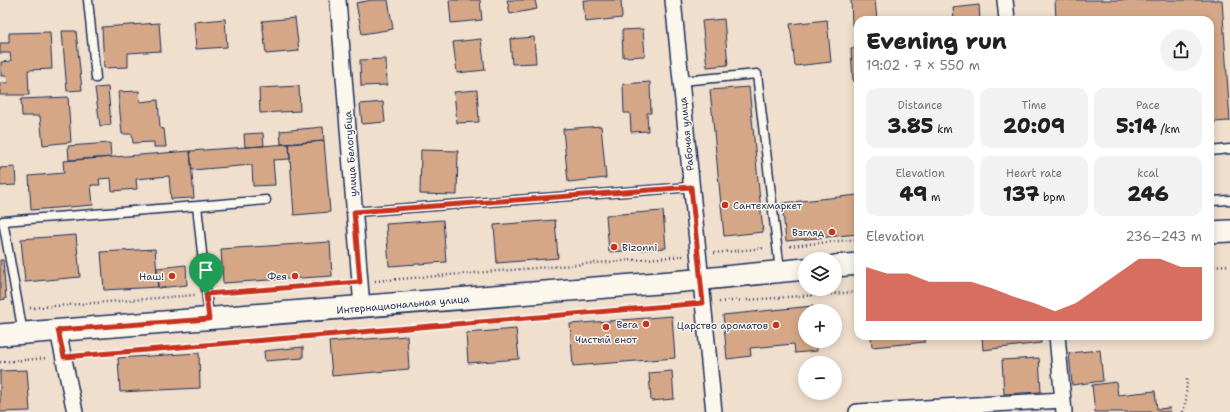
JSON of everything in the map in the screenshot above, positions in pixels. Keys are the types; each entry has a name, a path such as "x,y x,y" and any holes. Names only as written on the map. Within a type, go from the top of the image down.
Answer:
{"main road":[{"path":"1214,232 1230,231"},
{"path":"842,265 854,264"},
{"name":"Интернациональная улица","path":"0,335 362,308 700,280 798,270"}],"street":[{"name":"улица Белогубца","path":"338,0 362,308"},
{"name":"Рабочая улица","path":"673,0 714,412"},
{"path":"1005,0 1007,16"},
{"path":"58,330 75,412"},
{"path":"857,412 1064,406 1057,340"}],"lane":[{"path":"88,0 96,78"},
{"path":"681,81 757,74 780,272"},
{"path":"1214,151 1230,149"},
{"path":"354,212 691,187"},
{"path":"23,333 2,222 266,200"},
{"path":"1214,201 1230,200"},
{"path":"197,206 209,319"}],"path":[{"path":"19,309 698,255 854,239"},
{"path":"1214,266 1230,265"},
{"path":"0,362 703,303 854,292"},
{"path":"1183,412 1186,400 1187,377"}],"building":[{"path":"372,0 388,0 393,29 362,34 356,3"},
{"path":"449,0 480,0 482,20 451,23"},
{"path":"507,0 535,0 537,9 510,14"},
{"path":"583,0 621,0 622,18 585,22"},
{"path":"851,0 875,0 877,16 854,16 854,25 852,25"},
{"path":"1055,0 1222,0 1230,121 1214,122 1214,16 1056,16"},
{"path":"979,5 980,16 954,16 953,8"},
{"path":"295,18 299,51 266,54 262,21"},
{"path":"225,19 227,47 196,49 194,22"},
{"path":"724,19 728,65 707,67 702,21"},
{"path":"827,20 831,62 795,66 790,24"},
{"path":"159,23 161,51 128,53 128,67 104,68 102,27"},
{"path":"643,29 645,56 623,57 622,30"},
{"path":"62,31 76,31 82,90 67,91"},
{"path":"50,32 52,69 28,70 29,95 0,95 0,83 8,83 7,76 1,76 1,62 11,61 10,53 0,53 0,43 9,43 9,33"},
{"path":"534,37 536,63 512,64 510,39"},
{"path":"481,39 485,70 457,73 453,42"},
{"path":"851,49 854,49 854,81 853,81"},
{"path":"386,59 387,85 361,86 360,60"},
{"path":"650,82 651,113 647,113 648,131 631,132 630,113 624,113 623,84"},
{"path":"299,86 300,111 260,113 259,88"},
{"path":"108,87 111,125 100,126 95,88"},
{"path":"749,87 763,232 724,236 710,90"},
{"path":"477,90 479,122 457,123 454,92"},
{"path":"139,91 140,102 158,100 160,128 164,129 166,147 154,147 154,142 133,143 132,134 122,134 118,92"},
{"path":"68,97 71,142 43,145 40,116 22,116 21,99"},
{"path":"383,102 385,122 362,124 360,104"},
{"path":"601,126 606,178 568,182 563,129"},
{"path":"323,127 324,141 281,144 280,131"},
{"path":"263,133 264,146 245,147 244,134"},
{"path":"324,141 330,212 294,215 289,144"},
{"path":"110,143 111,157 69,160 68,146"},
{"path":"289,144 290,159 273,160 275,185 253,186 252,165 192,170 190,151"},
{"path":"421,150 458,151 457,195 420,194"},
{"path":"190,151 194,198 171,199 169,176 136,179 137,189 112,191 111,178 99,179 100,185 91,185 93,205 31,210 29,176 64,173 63,161"},
{"path":"15,167 16,185 0,186 0,168"},
{"path":"854,195 854,234 786,241 782,203"},
{"path":"663,211 666,248 609,252 606,215"},
{"path":"443,220 446,262 389,266 386,224"},
{"path":"555,220 558,258 497,263 494,225"},
{"path":"76,235 80,277 25,282 21,239"},
{"path":"330,242 332,276 223,283 221,249"},
{"path":"155,249 158,287 104,290 101,252"},
{"path":"0,260 3,260 6,299 0,300"},
{"name":"Наш!","path":"186,265 187,285 158,288 157,268"},
{"path":"798,308 798,348 817,348 817,351 795,353 794,344 750,348 751,356 727,359 723,315"},
{"path":"672,316 675,358 573,366 570,324"},
{"path":"516,329 519,359 468,363 466,333"},
{"path":"407,336 409,369 332,376 329,342"},
{"path":"871,340 925,340 925,342 872,347"},
{"path":"982,340 1041,340 1041,343 983,350"},
{"path":"303,347 303,358 265,361 264,351"},
{"path":"1100,350 1103,381 1072,385 1069,353"},
{"path":"199,353 200,388 120,392 118,358"},
{"path":"1039,358 1041,392 1004,394 1002,360"},
{"path":"27,370 30,411 0,412 0,371"},
{"path":"672,371 674,399 651,401 649,373"},
{"path":"1116,382 1118,395 1155,391 1157,409 1170,408 1171,412 1095,412 1092,385"}],"place":[{"name":"Сантехмаркет","path":"725,205"},
{"name":"Взгляд","path":"832,232"},
{"name":"Bizonni","path":"614,247"},
{"name":"Наш!","path":"172,276"},
{"name":"Фея","path":"295,276"},
{"name":"Вега","path":"646,324"},
{"name":"Царство ароматов","path":"776,325"},
{"name":"Чистый енот","path":"606,327"}],"route":[{"path":"691,187 703,303 64,357 58,330 209,319 206,294 360,282 354,212 691,187"}]}
